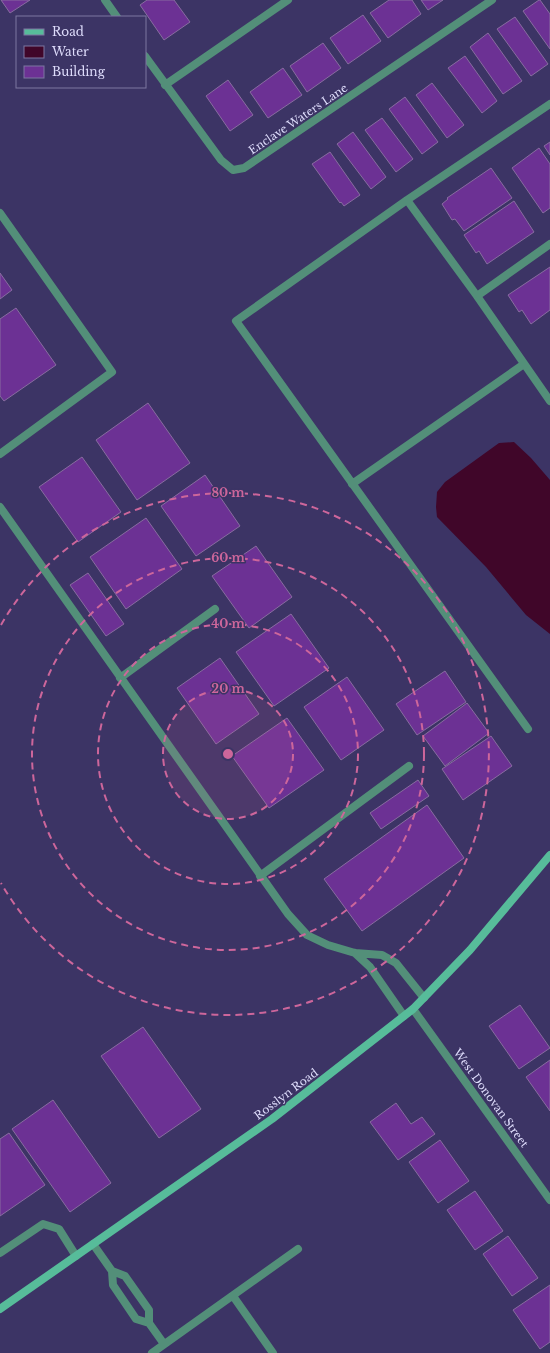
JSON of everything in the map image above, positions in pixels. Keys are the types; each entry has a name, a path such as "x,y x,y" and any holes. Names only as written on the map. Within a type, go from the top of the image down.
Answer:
{"street":[{"path":"106,0 116,16"},
{"name":"Enclave Waters Lane","path":"146,57 221,160 232,170 244,168 492,0"},
{"path":"165,85 283,2"},
{"path":"528,729 236,321 407,200 550,104"},
{"path":"407,200 477,296 550,401"},
{"path":"0,213 112,372 0,454"},
{"path":"477,296 550,244"},
{"path":"352,484 524,364"},
{"path":"0,507 288,914 307,935 328,945 355,953 382,955 396,963 424,998"},
{"path":"120,678 215,609"},
{"path":"260,876 409,766"},
{"name":"Rosslyn Road","path":"0,1309 272,1120 413,1009 470,950 550,855"},
{"path":"355,953 370,967 404,1016"},
{"name":"West Donovan Street","path":"413,1009 550,1200"},
{"path":"0,1253 43,1224 59,1229 76,1256"},
{"path":"93,1244 112,1271 113,1285 136,1319 150,1324"},
{"path":"152,1353 298,1249"},
{"path":"112,1271 125,1276 132,1285 149,1310 150,1324 164,1344"},
{"path":"233,1296 273,1353"}],"water":[{"path":"514,442 531,458 550,480 550,634 526,615 486,567 437,517 437,492 445,482 499,443"}],"building":[{"path":"1,0 30,0 10,13"},
{"path":"147,0 174,0 190,22 164,40 140,5"},
{"path":"389,0 412,0 421,14 388,38 370,13"},
{"path":"421,0 443,0 428,10"},
{"path":"539,0 550,14 550,49 523,11"},
{"path":"363,15 381,41 348,64 330,38"},
{"path":"515,17 548,64 531,76 497,29"},
{"path":"488,33 522,81 503,94 470,47"},
{"path":"323,43 341,68 307,92 290,66"},
{"path":"465,56 497,101 482,113 448,68"},
{"path":"283,68 302,95 268,118 250,92"},
{"path":"228,80 253,115 230,131 206,96"},
{"path":"432,83 464,125 447,138 416,95"},
{"path":"405,97 438,142 422,154 389,109"},
{"path":"382,118 413,159 396,172 365,130"},
{"path":"353,132 386,177 371,189 337,144"},
{"path":"550,142 550,155 544,146"},
{"path":"539,148 550,164 550,208 543,213 512,168"},
{"path":"330,152 360,195 344,206 341,202 340,203 312,164"},
{"path":"491,168 512,198 464,231 455,219 452,220 442,204 448,199 447,198"},
{"path":"514,201 534,232 487,264 479,251 476,253 464,235"},
{"path":"550,267 550,310 531,324 522,310 519,312 508,295"},
{"path":"0,273 12,290 0,299"},
{"path":"16,308 56,365 4,401 0,396 0,319"},
{"path":"148,403 190,463 137,500 96,440"},
{"path":"82,457 121,512 78,542 39,487"},
{"path":"205,475 240,526 196,556 161,506"},
{"path":"146,518 182,569 126,609 90,557"},
{"path":"256,546 292,597 249,628 212,576"},
{"path":"88,573 124,624 106,636 70,585"},
{"path":"291,614 329,668 274,706 236,652"},
{"path":"220,658 259,714 216,744 177,688"},
{"path":"445,671 466,702 417,735 396,704"},
{"path":"347,677 384,730 341,760 304,707"},
{"path":"467,703 489,733 445,766 423,736"},
{"path":"287,718 324,770 269,808 232,756"},
{"path":"491,736 512,766 463,800 442,769"},
{"path":"418,780 429,796 381,829 370,813"},
{"path":"427,805 464,858 362,931 324,879"},
{"path":"520,1005 550,1048 519,1069 489,1026"},
{"path":"143,1027 201,1109 159,1138 101,1056"},
{"path":"550,1060 550,1111 526,1077"},
{"path":"53,1100 111,1183 70,1212 12,1129"},
{"path":"396,1103 411,1124 422,1117 435,1134 398,1160 370,1122"},
{"path":"9,1133 45,1185 0,1216 0,1139"},
{"path":"440,1140 469,1181 438,1203 409,1162"},
{"path":"475,1191 503,1231 475,1250 447,1210"},
{"path":"508,1236 538,1278 512,1296 483,1254"},
{"path":"550,1285 550,1342 540,1349 513,1310"}]}
